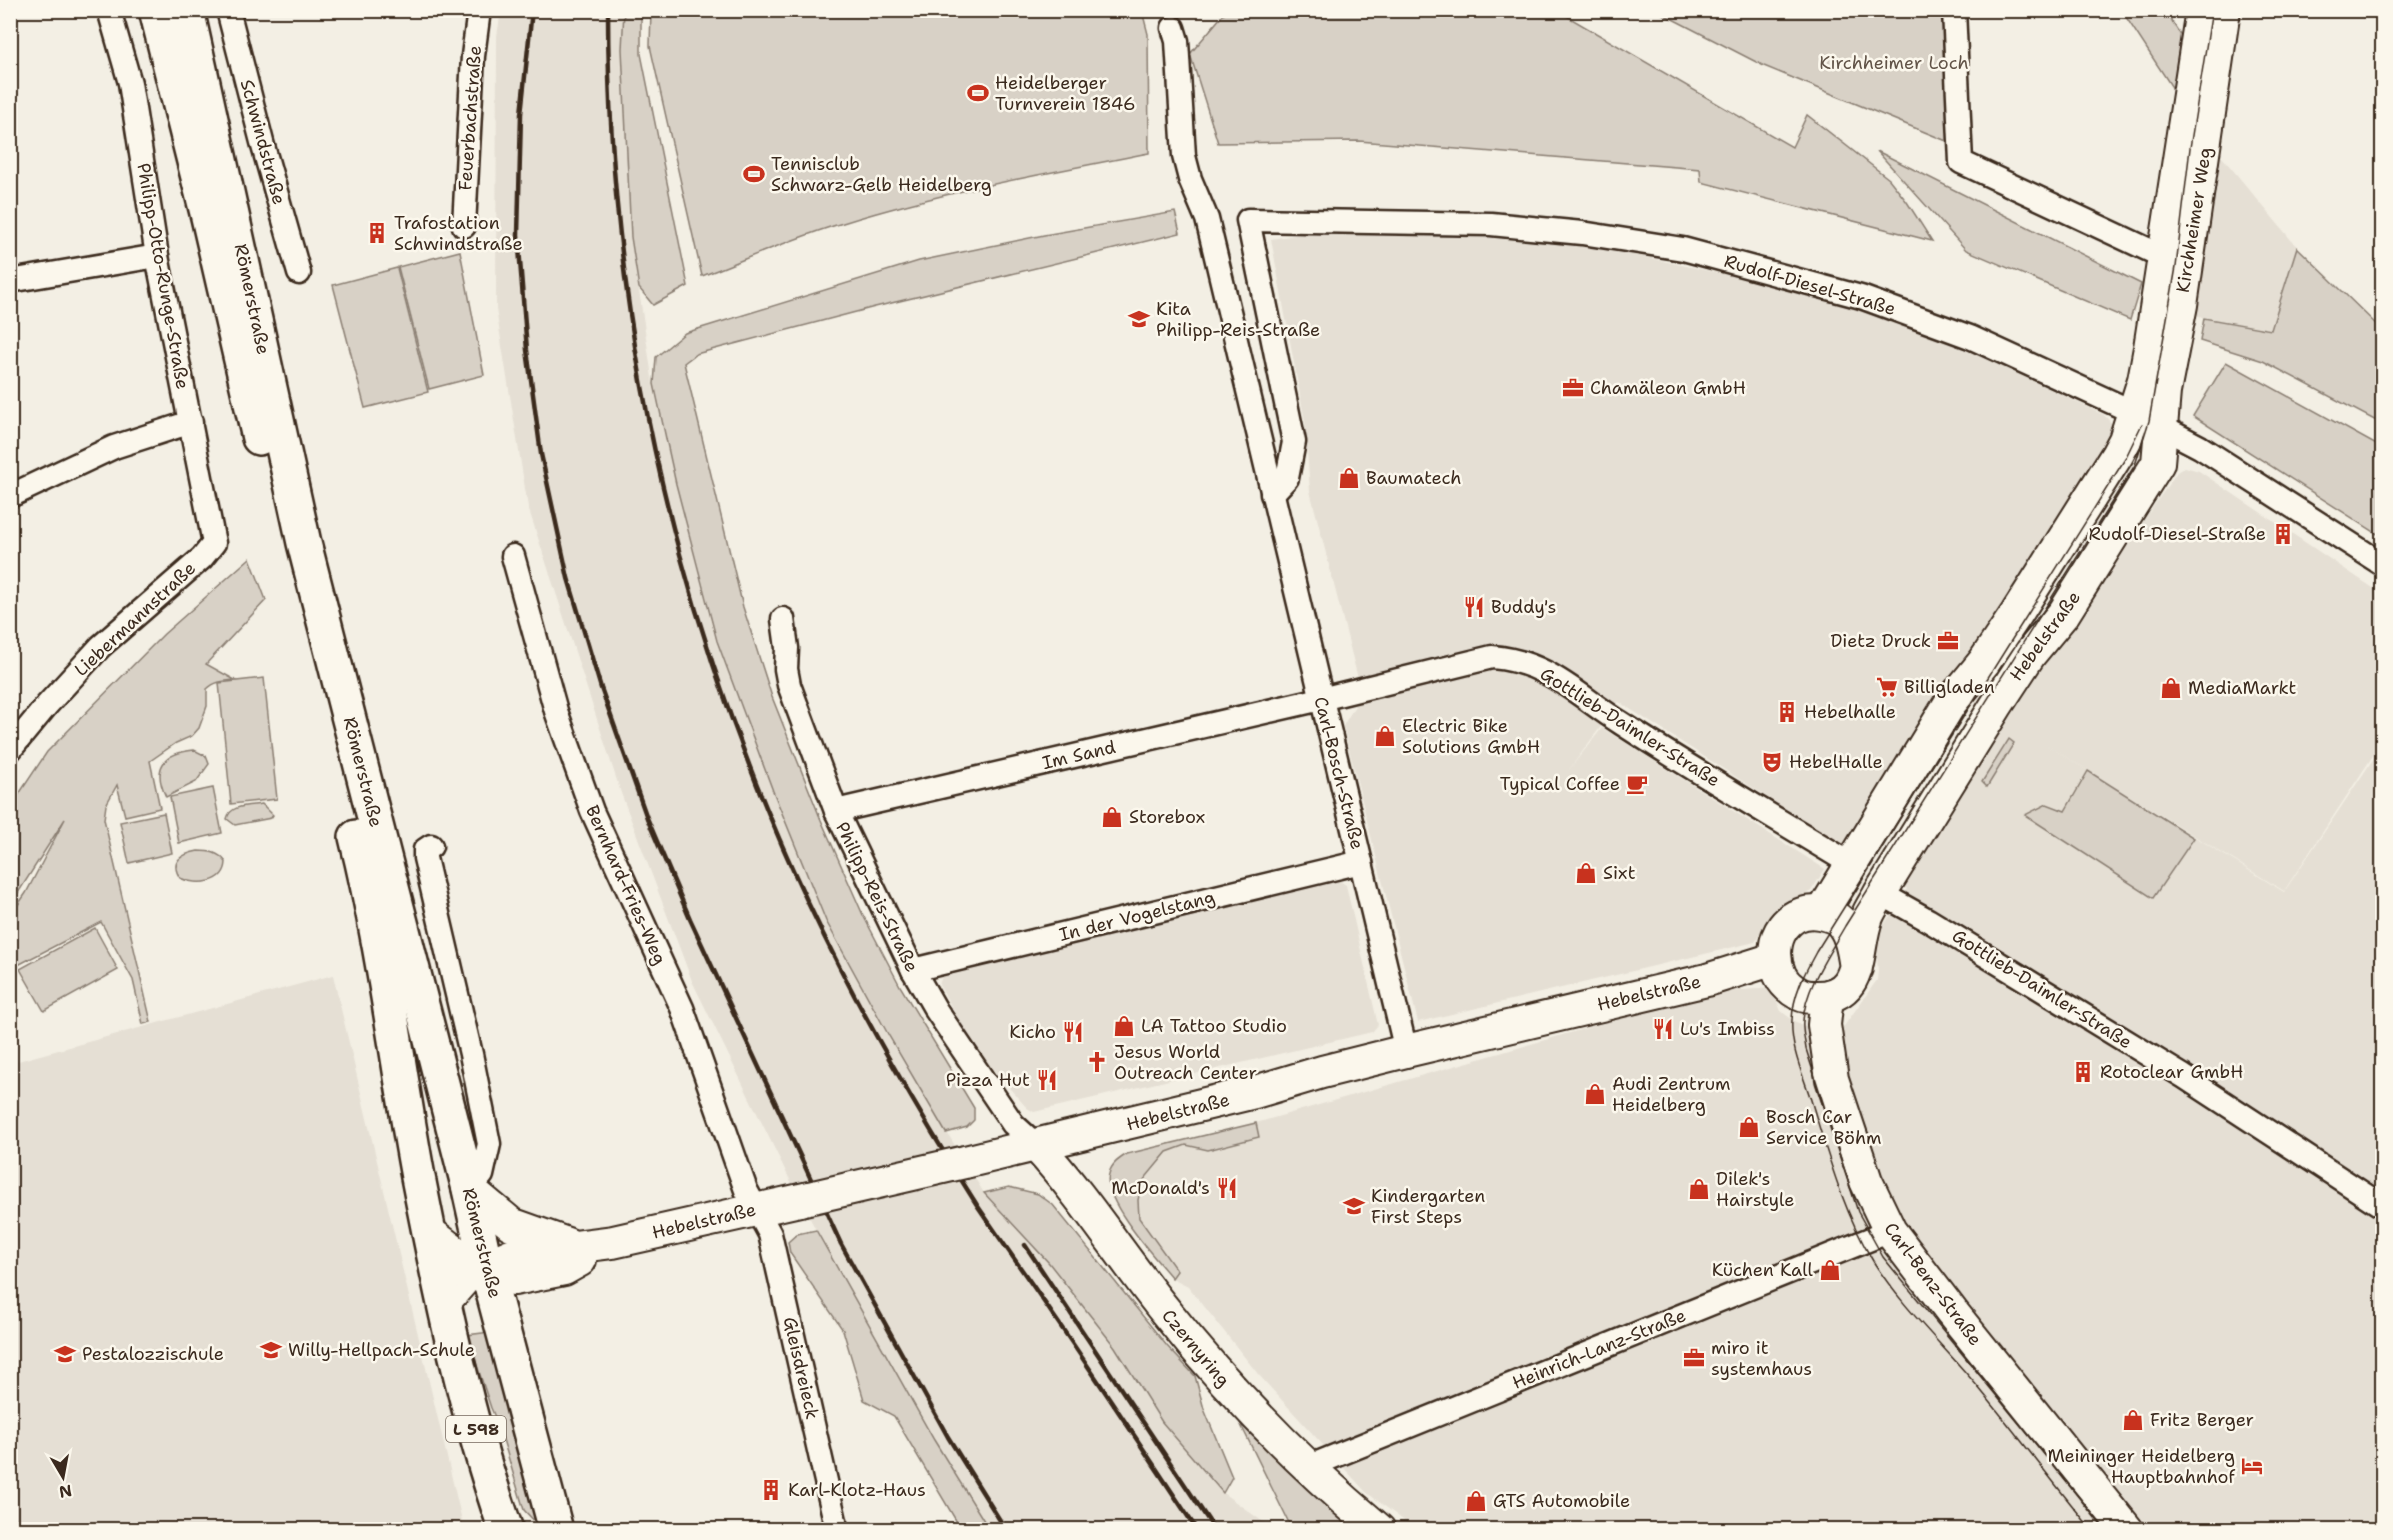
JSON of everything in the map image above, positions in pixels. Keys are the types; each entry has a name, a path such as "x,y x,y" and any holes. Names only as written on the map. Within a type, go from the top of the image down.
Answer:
{"main road":[{"name":"Römerstraße","path":"156,10 208,217 288,565 364,868 389,993 418,1175 444,1302 473,1418 508,1528"},
{"name":"Römerstraße","path":"187,10 304,543 469,1190 486,1266 556,1530"},
{"name":"Kirchheimer Weg","path":"2133,412 2144,380 2202,10"},
{"name":"Kirchheimer Weg","path":"2161,428 2164,392 2181,305 2224,10"},
{"name":"Hebelstraße","path":"1822,913 1951,702 1984,662 2017,614 2116,455 2125,440 2133,412"},
{"name":"Hebelstraße","path":"1827,998 1847,985 1856,968 1866,917 1880,893 2019,671 2064,613 2158,463 2161,428"},
{"path":"1827,998 1808,997 1797,992 1782,979 1774,959 1774,947 1784,926 1793,918 1807,913 1822,913 1837,918 1845,926 1851,941 1856,968"},
{"name":"Hebelstraße","path":"444,1302 465,1278 511,1256 613,1242 965,1162 1255,1092 1406,1051 1707,980 1774,959"},
{"name":"Carl-Benz-Straße","path":"1827,998 1824,1025 1832,1078 1866,1181 1890,1231 1945,1304 2127,1530"},
{"name":"Czernyring","path":"1036,1145 1068,1179 1136,1273 1215,1373 1308,1467 1379,1530"},
{"path":"469,1190 511,1224 573,1246"},
{"name":"Hebelstraße","path":"430,1233 460,1256 514,1279 564,1269 613,1242"}],"street":[{"name":"Philipp-Otto-Runge-Straße","path":"109,10 130,83 157,256 214,543"},
{"name":"Schwindstraße","path":"228,10 262,146 299,273"},
{"name":"Feuerbachstraße","path":"464,226 473,56 479,10"},
{"name":"Kirchheimer Weg","path":"1954,10 1961,162 2164,257"},
{"name":"Carl-Bosch-Straße","path":"1173,28 1177,41 1184,156 1190,179 1207,219 1406,1051"},
{"name":"Rudolf-Diesel-Straße","path":"1272,494 1287,478 1294,442 1248,220 1491,224 1582,233 1683,249 1861,297 1970,338 2133,412 2218,456 2382,564"},
{"path":"10,281 157,256"},
{"path":"10,496 114,447 191,422"},
{"name":"Liebermannstraße","path":"10,750 101,646 202,558 214,543"},
{"name":"Bernhard-Fries-Weg","path":"513,556 543,666 569,749 592,811 682,1008 755,1210"},
{"name":"Philipp-Reis-Straße","path":"783,619 789,685 836,811 913,970 936,1010 1013,1124 1036,1145"},
{"name":"Gottlieb-Daimler-Straße","path":"1321,699 1492,657 1528,663 1550,674 1621,723 1851,864"},
{"name":"Im Sand","path":"836,811 1321,699"},
{"path":"431,846 425,850 425,858 471,1054 489,1144 482,1174 469,1190"},
{"name":"In der Vogelstang","path":"913,970 1361,862"},
{"name":"Gottlieb-Daimler-Straße","path":"1880,893 2183,1076 2382,1206"},
{"name":"Gleisdreieck","path":"755,1210 772,1239 836,1521 834,1530"},
{"name":"Heinrich-Lanz-Straße","path":"1308,1467 1890,1231"}],"shaded area":[{"path":"501,11 624,11 622,49 631,237 653,384 716,641 826,922 888,1036 984,1193 1049,1263 1115,1347 1163,1422 1223,1493 1273,1529 989,1529 934,1440 790,1180 692,981 621,793 528,507 496,309 497,36"},
{"path":"2217,151 2297,247 2271,330 2204,318 2193,313"},
{"path":"1302,234 1474,237 1543,241 1621,252 1752,280 1861,309 1987,359 2104,415 2113,425 2104,453 1850,840 1842,845 1619,702 1568,771 1602,728 1825,869 1811,891 1790,903 1767,923 1755,942 1418,1022 1343,726 1362,694 1310,491 1305,422 1271,239"},
{"path":"2185,467 2199,471 2382,594 2382,742 2284,891 2040,741 2284,892 2382,746 2382,1529 1415,1529 1366,1492 1258,1374 1188,1286 1172,1278 1131,1227 1111,1193 1108,1183 1109,1173 1115,1161 1127,1154 1256,1123 1712,992 1771,988 1781,1011 1794,1021 1805,1026 1842,1029 1877,980 1875,939 1907,889 1901,882 2038,663 2075,620 2177,472"},
{"path":"1338,880 1346,885 1378,1025 1372,1032 1034,1112 1027,1108 978,1053 939,985 942,976"},
{"path":"333,975 464,1529 11,1529 11,1063"}],"green space":[{"path":"624,11 641,11 641,54 688,286 653,305 639,288 631,237 622,49"},
{"name":"Heidelberger Turnverein 1846","path":"651,11 1142,11 1148,34 1149,153 995,184 881,212 807,235 702,276 650,46"},
{"path":"1226,11 1558,11 1792,147 1807,115 1889,179 1932,241 1701,182 1700,169 1359,141 1218,143 1190,54"},
{"name":"Kirchheimer Loch","path":"1657,11 1944,11 1949,142 1764,66"},
{"path":"2122,11 2165,11 2195,57 2177,95"},
{"path":"1877,151 2141,284 2130,320 1966,250"},
{"path":"1175,212 1180,233 875,307 696,354 684,363 743,607 772,697 821,820 863,915 900,986 974,1108 974,1120 967,1127 946,1133 889,1036 826,921 773,791 717,641 676,484 654,384 656,357 685,333 919,261 1044,235"},
{"path":"2297,247 2382,330 2382,424 2263,361 2200,341 2204,318 2271,330"},
{"path":"460,251 484,375 429,389 398,267"},
{"path":"397,268 428,392 365,408 333,285"},
{"path":"2226,362 2382,448 2382,537 2193,416"},
{"path":"250,558 266,600 206,664 235,680 223,681 210,686 207,689 207,706 199,728 192,736 176,743 150,761 160,808 125,816 117,785 106,805 104,819 151,1022 143,1024 133,980 101,922 18,965 16,962 11,964 11,915 26,893 65,819 11,904 11,806 47,752 164,634"},
{"path":"264,678 277,799 231,804 219,683"},
{"path":"2009,739 2014,743 1987,787 1982,782"},
{"path":"194,750 206,756 209,764 196,782 166,797 160,778 163,764 175,755"},
{"path":"2088,771 2194,838 2153,898 2025,815 2047,804 2065,811"},
{"path":"213,788 222,833 179,843 170,797"},
{"path":"262,804 273,815 271,818 235,825 227,819 236,808"},
{"path":"164,813 172,853 129,863 120,822"},
{"path":"198,851 214,853 226,862 221,875 201,882 180,878 176,867 179,859"},
{"path":"95,928 118,970 44,1011 20,969"},
{"path":"1256,1123 1259,1137 1208,1150 1186,1145 1167,1152 1142,1182 1138,1200 1139,1218 1177,1271 1172,1278 1121,1213 1109,1185 1109,1174 1112,1167 1127,1154"},
{"path":"1009,1187 1038,1194 1053,1205 1167,1346 1195,1376 1204,1409 1232,1477 1223,1493 1162,1422 1115,1347 1049,1263 984,1193"},
{"path":"816,1230 934,1440 989,1529 961,1529 894,1416 864,1400 843,1330 790,1253 788,1242 797,1234"},
{"path":"490,1332 540,1527 524,1510 499,1426 467,1335"},
{"path":"1240,1423 1357,1529 1292,1529"}],"tram line":[{"path":"2106,1530 1883,1257 1858,1212 1806,1049 1803,1021 1813,984 1845,926 2135,465 2149,421 2176,267 2190,148 2212,10"},
{"path":"2092,1530 1978,1387 1896,1294 1873,1261 1853,1222 1830,1162 1798,1061 1793,1040 1792,1020 1797,993 1816,952 2125,459 2142,424"}],"railway":[{"path":"532,10 521,114 518,235 527,350 541,454 568,578 601,688 647,818 690,919 841,1244 948,1437 1006,1530"},
{"path":"608,10 613,149 626,286 649,422 680,555 720,686 769,814 826,939 891,1062 933,1134 977,1205 1197,1530"},
{"path":"1025,1245 1215,1530"}],"place":[{"name":"Heidelberger Turnverein 1846","path":"978,93"},
{"name":"Tennisclub Schwarz-Gelb Heidelberg","path":"754,174"},
{"name":"Trafostation Schwindstraße","path":"377,233"},
{"name":"Kita Philipp-Reis-Straße","path":"1139,319"},
{"name":"Chamäleon GmbH","path":"1573,388"},
{"name":"Baumatech","path":"1349,478"},
{"name":"Rudolf-Diesel-Straße","path":"2283,534"},
{"name":"Buddy's","path":"1474,607"},
{"name":"Dietz Druck","path":"1948,641"},
{"name":"Billigladen","path":"1887,687"},
{"name":"MediaMarkt","path":"2171,688"},
{"name":"Hebelhalle","path":"1787,712"},
{"name":"Electric Bike Solutions GmbH","path":"1385,736"},
{"name":"HebelHalle","path":"1772,762"},
{"name":"Typical Coffee","path":"1637,784"},
{"name":"Storebox","path":"1112,817"},
{"name":"Sixt","path":"1586,873"},
{"name":"LA Tattoo Studio","path":"1124,1026"},
{"name":"Lu's Imbiss","path":"1663,1029"},
{"name":"Kicho","path":"1073,1032"},
{"name":"Jesus World Outreach Center","path":"1097,1062"},
{"name":"Rotoclear GmbH","path":"2083,1072"},
{"name":"Pizza Hut","path":"1047,1080"},
{"name":"Audi Zentrum Heidelberg","path":"1595,1094"},
{"name":"Bosch Car Service Böhm","path":"1749,1127"},
{"name":"McDonald's","path":"1227,1188"},
{"name":"Dilek's Hairstyle","path":"1699,1189"},
{"name":"Kindergarten First Steps","path":"1354,1206"},
{"name":"Küchen Kall","path":"1830,1270"},
{"name":"Willy-Hellpach-Schule","path":"271,1350"},
{"name":"Pestalozzischule","path":"65,1354"},
{"name":"miro it systemhaus","path":"1694,1358"},
{"name":"Fritz Berger","path":"2133,1420"},
{"name":"Meininger Heidelberg Hauptbahnhof","path":"2252,1466"},
{"name":"Karl-Klotz-Haus","path":"771,1490"},
{"name":"GTS Automobile","path":"1476,1501"}]}
